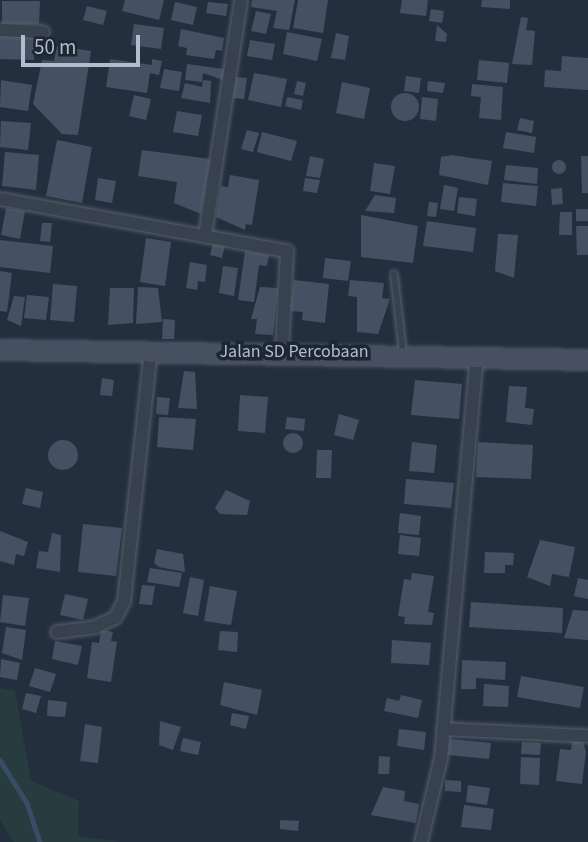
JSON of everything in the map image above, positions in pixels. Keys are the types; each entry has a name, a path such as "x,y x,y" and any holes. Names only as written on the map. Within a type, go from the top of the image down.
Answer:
{"street":[{"path":"205,236 241,0"},
{"path":"0,30 43,32"},
{"path":"0,199 287,251 282,351"},
{"name":"Jalan SD Percobaan","path":"0,350 402,353 588,360"},
{"path":"57,632 95,627 115,618 124,602 151,351"},
{"path":"421,842 436,789 443,729 477,355"},
{"path":"443,729 588,736"}],"lane":[{"path":"394,274 402,353"}],"green space":[{"path":"0,688 15,691 31,781 79,801 78,836 119,842 14,842 0,820"}],"building":[{"path":"125,0 164,0 159,20 122,11"},
{"path":"252,0 295,0 289,30 273,28 277,11 251,7"},
{"path":"298,0 328,0 323,33 293,28"},
{"path":"402,0 428,0 426,16 400,13"},
{"path":"482,0 510,0 510,9 481,7"},
{"path":"2,1 40,1 39,24 2,24"},
{"path":"175,2 197,7 193,25 171,20"},
{"path":"208,2 228,4 226,16 206,13"},
{"path":"87,6 107,11 103,25 83,20"},
{"path":"431,9 444,11 442,23 429,21"},
{"path":"256,11 271,14 266,34 251,31"},
{"path":"521,17 528,18 526,30 535,31 532,65 512,64"},
{"path":"134,24 164,28 161,49 131,45"},
{"path":"437,25 447,34 446,42 435,41"},
{"path":"181,29 224,38 222,51 216,50 214,59 186,55 187,48 178,46"},
{"path":"287,32 322,39 317,61 283,54"},
{"path":"336,33 349,36 345,60 331,58"},
{"path":"0,35 35,37 34,60 0,59"},
{"path":"250,40 275,44 272,60 247,56"},
{"path":"57,46 91,51 78,135 62,134 33,104 42,60 54,61"},
{"path":"562,56 588,58 588,90 544,87 545,70 561,71"},
{"path":"110,59 152,65 152,59 162,61 159,75 150,73 147,93 106,87"},
{"path":"479,60 509,63 507,83 477,80"},
{"path":"187,64 224,69 223,80 203,73 202,82 185,80"},
{"path":"164,69 182,72 179,91 160,88"},
{"path":"254,73 287,79 281,107 248,100"},
{"path":"406,76 421,78 419,93 404,91"},
{"path":"236,77 247,78 244,99 233,98"},
{"path":"1,80 32,85 28,111 0,107"},
{"path":"203,80 211,81 210,103 181,98 185,83 202,87"},
{"path":"297,81 306,83 303,96 294,94"},
{"path":"428,81 445,83 443,93 427,91"},
{"path":"342,82 370,88 364,119 336,113"},
{"path":"472,84 503,87 501,120 479,118 481,97 471,96"},
{"path":"405,93 415,97 419,107 415,117 405,121 395,117 391,107 395,97"},
{"path":"134,95 151,99 146,120 129,116"},
{"path":"287,97 303,100 301,110 285,106"},
{"path":"422,97 438,99 436,121 420,119"},
{"path":"177,111 202,115 198,136 173,132"},
{"path":"520,118 534,121 532,133 517,130"},
{"path":"1,121 31,123 28,150 0,147"},
{"path":"247,130 259,133 253,152 241,149"},
{"path":"262,132 297,141 291,161 257,152"},
{"path":"506,132 536,137 534,153 503,148"},
{"path":"57,140 92,147 82,203 46,196"},
{"path":"142,150 210,159 201,214 174,203 177,182 138,176"},
{"path":"5,152 39,155 36,190 2,186"},
{"path":"451,155 492,161 488,185 439,175 441,157"},
{"path":"310,156 324,159 320,178 306,176"},
{"path":"581,156 588,156 588,193 582,193"},
{"path":"556,160 562,160 566,167 562,174 556,174 552,170 552,164"},
{"path":"374,163 395,166 390,194 370,191"},
{"path":"506,165 538,168 537,184 504,180"},
{"path":"230,175 259,180 252,225 246,224 245,230 216,217 221,186 228,187"},
{"path":"98,178 116,181 112,203 95,200"},
{"path":"305,178 320,180 317,193 303,191"},
{"path":"503,183 538,186 536,206 501,202"},
{"path":"444,185 458,188 454,211 440,209"},
{"path":"562,188 563,204 552,205 551,189"},
{"path":"375,195 396,198 394,213 365,211"},
{"path":"459,197 477,199 475,216 457,213"},
{"path":"429,202 438,203 436,217 427,216"},
{"path":"6,208 25,211 20,239 1,235"},
{"path":"576,209 588,209 588,221 576,221"},
{"path":"560,212 572,212 572,235 559,235"},
{"path":"361,215 418,226 413,263 361,257"},
{"path":"427,221 476,228 473,252 423,246"},
{"path":"42,223 52,223 50,242 40,241"},
{"path":"576,226 588,226 588,255 577,255"},
{"path":"498,234 518,235 514,278 495,271"},
{"path":"146,238 171,242 165,286 140,282"},
{"path":"0,240 53,246 50,273 0,267"},
{"path":"213,243 225,245 222,258 210,255"},
{"path":"245,251 269,255 267,266 259,265 254,302 238,300"},
{"path":"325,258 351,261 348,281 323,278"},
{"path":"190,262 207,265 205,282 198,281 197,290 186,288"},
{"path":"223,266 238,268 234,296 219,293"},
{"path":"0,271 12,273 7,312 0,311"},
{"path":"294,280 329,284 325,323 302,320 303,312 290,311"},
{"path":"350,280 384,283 382,298 390,299 378,334 357,332 357,297 348,296"},
{"path":"53,284 77,286 74,322 50,320"},
{"path":"138,287 158,288 162,322 136,324"},
{"path":"260,287 278,288 273,335 255,334 257,319 251,319"},
{"path":"110,288 134,288 133,323 108,325"},
{"path":"27,295 49,297 46,320 24,318"},
{"path":"14,296 25,297 21,326 7,320"},
{"path":"163,319 175,320 174,339 162,339"},
{"path":"184,371 195,372 197,409 178,408"},
{"path":"102,378 114,380 112,396 100,395"},
{"path":"415,380 462,384 459,419 411,415"},
{"path":"509,386 527,387 525,408 534,409 532,425 506,422"},
{"path":"240,395 268,397 265,433 238,431"},
{"path":"157,397 170,398 168,415 156,414"},
{"path":"339,414 359,420 353,440 334,435"},
{"path":"159,417 196,419 193,450 157,447"},
{"path":"287,417 305,419 304,431 285,429"},
{"path":"293,433 300,436 303,443 300,450 293,453 286,450 283,443 286,436"},
{"path":"63,440 73,445 78,455 73,465 63,470 53,465 48,455 53,445"},
{"path":"412,442 437,445 434,473 409,471"},
{"path":"478,442 533,445 531,479 476,477"},
{"path":"317,450 332,450 331,478 316,478"},
{"path":"406,479 454,483 451,508 404,504"},
{"path":"26,488 43,492 40,508 22,504"},
{"path":"226,490 250,501 247,515 220,514 215,508"},
{"path":"400,513 421,516 419,535 398,533"},
{"path":"83,524 122,528 116,576 78,572"},
{"path":"0,531 28,542 24,556 16,554 14,565 0,561"},
{"path":"52,533 61,535 60,572 36,568 39,551 48,552"},
{"path":"400,535 421,538 419,556 398,554"},
{"path":"540,540 575,547 569,577 552,574 550,586 527,577"},
{"path":"157,549 183,554 185,572 159,567 154,563"},
{"path":"485,552 514,553 513,565 505,565 505,573 484,573"},
{"path":"150,568 182,573 179,587 147,582"},
{"path":"412,573 434,576 428,612 434,613 432,625 404,624 405,617 398,616 404,579 411,580"},
{"path":"190,577 204,580 198,616 183,613"},
{"path":"578,578 588,580 588,599 574,596"},
{"path":"142,585 155,586 152,605 139,604"},
{"path":"210,586 237,591 231,625 204,621"},
{"path":"65,594 88,599 83,620 60,615"},
{"path":"3,595 29,598 25,626 0,622"},
{"path":"471,602 563,608 562,633 469,627"},
{"path":"573,610 588,611 588,640 564,638"},
{"path":"6,627 26,630 22,660 2,653"},
{"path":"101,630 113,632 111,641 117,642 111,682 87,678 92,642 99,643"},
{"path":"220,631 238,632 237,652 218,650"},
{"path":"392,640 431,643 429,665 391,663"},
{"path":"55,641 82,646 78,665 52,659"},
{"path":"1,659 20,663 17,680 0,677"},
{"path":"462,660 506,662 505,680 476,678 476,689 461,689"},
{"path":"35,668 56,674 50,692 29,686"},
{"path":"521,676 584,687 580,708 517,697"},
{"path":"224,682 262,690 257,715 220,705"},
{"path":"484,684 509,686 508,707 483,706"},
{"path":"26,693 41,696 36,713 22,709"},
{"path":"401,695 422,700 418,718 384,711 387,698 399,701"},
{"path":"48,700 67,702 65,717 47,716"},
{"path":"232,713 249,716 246,729 230,725"},
{"path":"160,721 181,727 173,750 159,745"},
{"path":"85,724 102,727 98,763 80,761"},
{"path":"399,729 426,732 424,750 397,746"},
{"path":"183,738 201,742 198,755 180,751"},
{"path":"450,739 491,743 489,759 448,755"},
{"path":"572,741 583,742 586,752 582,784 556,781 560,749 571,750"},
{"path":"522,742 541,743 540,755 521,754"},
{"path":"379,756 390,757 389,774 378,774"},
{"path":"521,757 540,758 539,785 520,784"},
{"path":"445,780 461,781 461,792 445,791"},
{"path":"468,785 490,788 487,805 466,802"},
{"path":"383,787 405,791 404,801 419,804 416,823 371,815"},
{"path":"464,805 494,809 491,830 461,827"},
{"path":"280,820 299,821 298,831 280,829"}],"waterway":[{"path":"0,760 27,803 40,842"}]}
